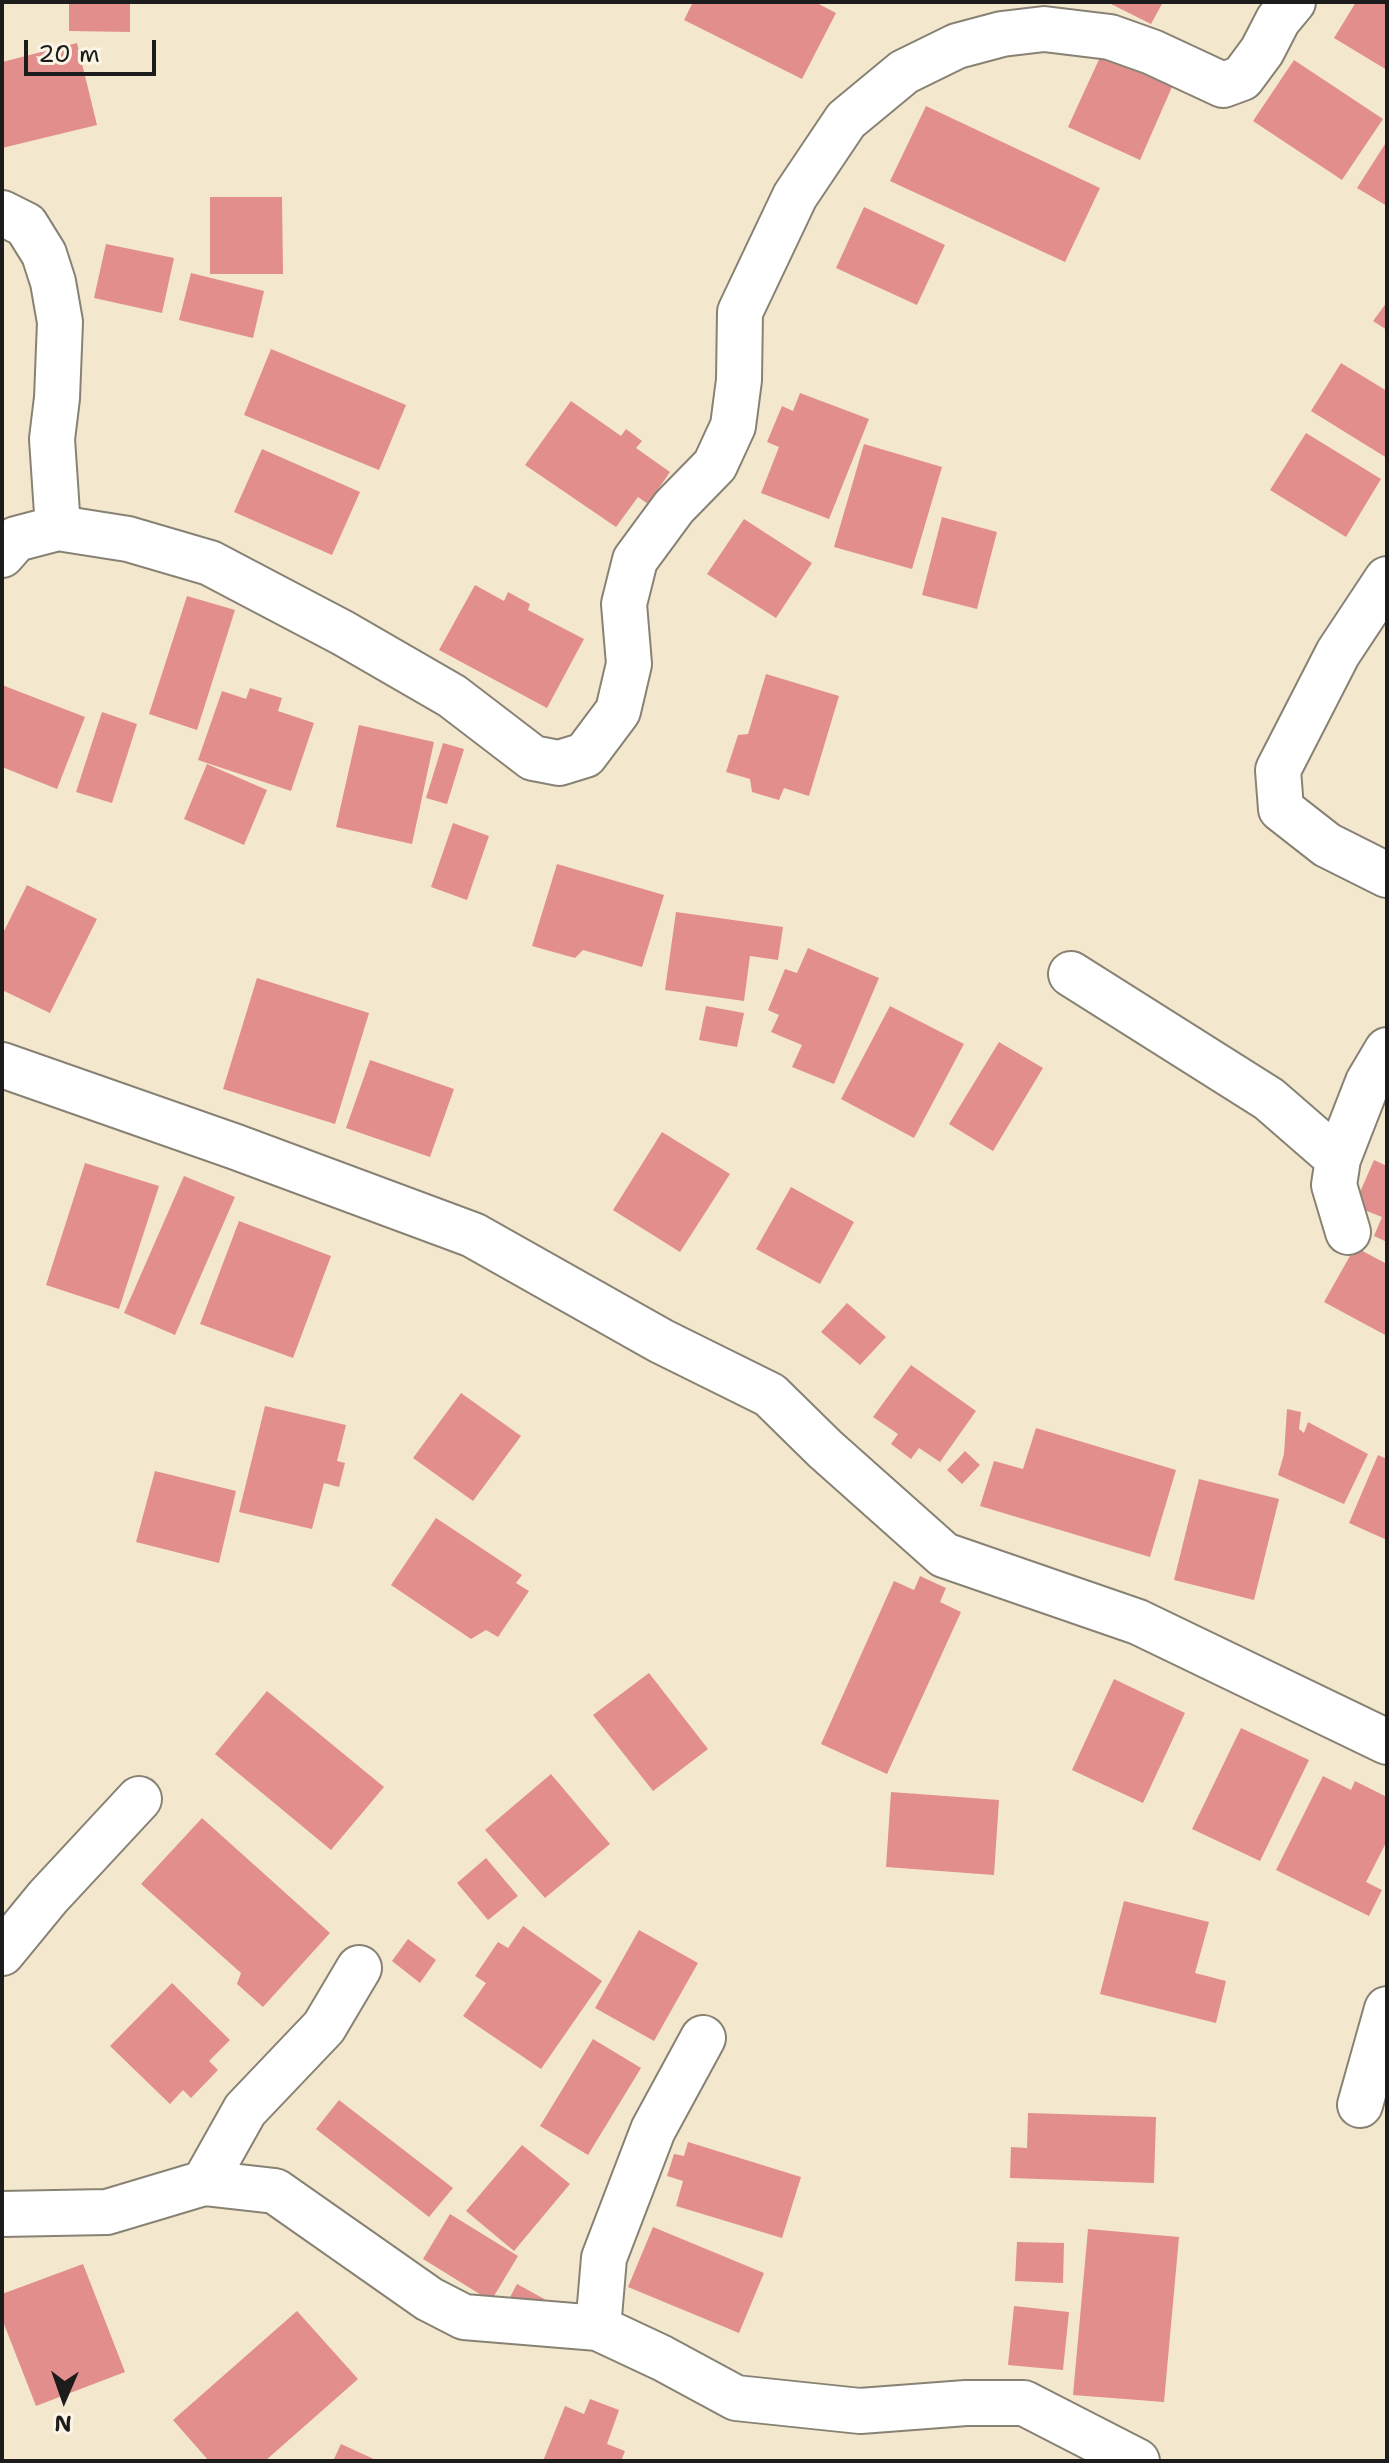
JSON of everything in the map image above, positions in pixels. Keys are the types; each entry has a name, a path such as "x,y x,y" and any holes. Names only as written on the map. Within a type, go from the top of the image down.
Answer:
{"street":[{"path":"2,555 16,539 58,528 128,539 210,563 343,633 452,696 533,758 559,763 585,755 618,711 629,664 624,604 635,560 674,507 715,465 733,426 739,380 740,312 795,196 846,120 904,72 957,46 1002,34 1044,29 1110,37 1152,52 1223,85 1242,78 1262,51 1278,20 1293,2"},
{"path":"2,213 26,225 44,254 53,282 60,322 52,439 58,528"},
{"path":"1387,579 1338,653 1278,770 1281,809 1327,845 1387,875"},
{"path":"1071,974 1269,1099 1338,1159"},
{"path":"1348,1232 1334,1185 1338,1159 1368,1082 1387,1050"},
{"path":"2,1065 473,1235 661,1341 770,1395 825,1449 944,1555 1138,1622 1387,1742"},
{"path":"2,1953 48,1897 139,1799"},
{"path":"204,2183 245,2110 324,2027 359,1968"},
{"path":"1360,2105 1387,2009"},
{"path":"598,2328 604,2258 653,2130 703,2038"},
{"path":"2,2214 107,2212 204,2183 275,2191 429,2299 464,2317 598,2328 736,2398 860,2411 966,2403 1024,2403 1137,2461"}],"building":[{"path":"69,2 130,2 130,32 69,31"},
{"path":"693,2 815,2 836,13 802,79 684,20"},
{"path":"1107,2 1163,2 1151,24"},
{"path":"1356,2 1387,2 1387,70 1334,38"},
{"path":"77,43 97,125 2,148 2,62"},
{"path":"1101,55 1172,87 1140,160 1068,127"},
{"path":"1294,60 1383,119 1342,180 1253,121"},
{"path":"926,106 1100,188 1065,262 890,181"},
{"path":"1387,141 1387,206 1357,188"},
{"path":"210,197 282,197 283,274 210,274"},
{"path":"864,207 945,245 917,305 836,268"},
{"path":"106,244 174,258 162,313 94,298"},
{"path":"191,273 264,291 253,338 179,320"},
{"path":"1387,302 1387,330 1373,321"},
{"path":"271,349 406,405 379,470 244,415"},
{"path":"1341,363 1387,391 1387,458 1311,411"},
{"path":"800,393 869,419 829,519 761,493 779,447 767,442 782,406 793,411"},
{"path":"571,401 621,436 626,429 642,441 636,448 670,472 648,504 638,497 616,527 525,465"},
{"path":"1306,433 1381,479 1346,537 1270,490"},
{"path":"864,444 942,467 912,569 834,547"},
{"path":"262,449 360,492 332,555 234,512"},
{"path":"942,517 997,532 977,609 922,595"},
{"path":"744,519 812,563 776,618 707,574"},
{"path":"475,585 504,601 508,592 530,604 528,610 584,639 547,708 439,650"},
{"path":"187,596 235,610 197,730 149,714"},
{"path":"766,674 839,696 809,796 784,788 779,800 752,792 750,779 726,772 738,735 748,734"},
{"path":"2,685 85,717 57,789 2,767"},
{"path":"250,688 282,698 278,711 314,723 291,791 198,760 222,691 246,699"},
{"path":"102,712 137,724 112,803 76,792"},
{"path":"359,725 434,742 412,844 336,827"},
{"path":"443,743 464,749 447,804 426,798"},
{"path":"207,764 267,790 244,845 184,819"},
{"path":"453,823 489,836 467,900 431,887"},
{"path":"557,864 664,895 642,967 583,950 575,958 532,946"},
{"path":"27,885 97,919 50,1013 2,990 2,935"},
{"path":"676,912 783,927 778,960 750,956 744,1001 665,990"},
{"path":"808,948 879,978 834,1084 792,1067 802,1045 771,1032 779,1015 768,1010 785,969 797,973"},
{"path":"257,978 369,1013 335,1124 223,1089"},
{"path":"706,1006 744,1013 737,1047 699,1040"},
{"path":"890,1006 964,1044 914,1138 841,1099"},
{"path":"999,1042 1043,1068 993,1151 949,1124"},
{"path":"370,1060 454,1089 430,1157 346,1128"},
{"path":"662,1132 730,1174 680,1252 613,1210"},
{"path":"1374,1160 1387,1166 1387,1242 1374,1236 1382,1217 1354,1206"},
{"path":"85,1163 159,1186 119,1309 46,1285"},
{"path":"184,1176 235,1197 175,1335 124,1313"},
{"path":"791,1187 854,1222 820,1284 756,1249"},
{"path":"239,1221 331,1256 293,1358 200,1324"},
{"path":"1355,1247 1387,1264 1387,1336 1324,1302"},
{"path":"847,1303 886,1337 860,1365 821,1332"},
{"path":"911,1365 976,1411 940,1462 919,1448 911,1459 891,1444 898,1434 873,1417"},
{"path":"461,1393 521,1436 473,1501 413,1458"},
{"path":"265,1406 346,1425 337,1461 345,1463 339,1487 324,1483 312,1529 239,1512"},
{"path":"1287,1409 1301,1412 1299,1429 1304,1433 1308,1422 1368,1454 1344,1504 1278,1475 1284,1454"},
{"path":"1036,1428 1176,1470 1150,1557 980,1506 994,1461 1023,1469"},
{"path":"965,1451 980,1465 962,1484 947,1470"},
{"path":"1378,1455 1387,1459 1387,1540 1349,1523"},
{"path":"155,1471 236,1491 219,1563 136,1542"},
{"path":"1199,1479 1279,1499 1254,1600 1174,1580"},
{"path":"436,1518 522,1575 516,1583 529,1591 498,1637 486,1630 471,1639 391,1585"},
{"path":"920,1576 946,1588 940,1602 961,1612 887,1774 821,1744 894,1581 914,1590"},
{"path":"649,1673 708,1749 653,1791 593,1715"},
{"path":"1114,1679 1185,1713 1143,1803 1072,1770"},
{"path":"267,1691 384,1787 331,1850 215,1754"},
{"path":"1241,1728 1309,1760 1260,1861 1192,1829"},
{"path":"551,1774 610,1844 545,1898 485,1830"},
{"path":"1323,1776 1351,1790 1355,1781 1387,1797 1387,1841 1366,1882 1382,1890 1369,1916 1276,1870"},
{"path":"891,1792 999,1800 994,1875 886,1867"},
{"path":"202,1818 330,1933 263,2007 237,1984 241,1973 141,1884"},
{"path":"486,1858 518,1896 488,1920 457,1883"},
{"path":"1124,1901 1209,1922 1195,1973 1226,1981 1216,2023 1100,1994"},
{"path":"523,1926 602,1981 541,2069 463,2016 486,1983 475,1976 498,1942 508,1948"},
{"path":"639,1930 698,1963 654,2041 595,2008"},
{"path":"408,1939 436,1960 420,1983 392,1961"},
{"path":"172,1983 230,2040 209,2061 218,2070 191,2098 183,2090 170,2104 110,2046"},
{"path":"593,2039 641,2068 588,2155 540,2126"},
{"path":"339,2100 453,2188 429,2217 316,2129"},
{"path":"1028,2113 1156,2117 1154,2183 1010,2178 1011,2147 1027,2148"},
{"path":"688,2142 801,2177 782,2238 676,2206 683,2181 667,2176 674,2154 684,2156"},
{"path":"522,2145 570,2184 514,2251 466,2211"},
{"path":"450,2214 518,2256 491,2301 423,2259"},
{"path":"653,2227 764,2273 739,2333 628,2287"},
{"path":"1088,2229 1179,2237 1164,2402 1073,2395"},
{"path":"1017,2242 1064,2243 1063,2283 1015,2281"},
{"path":"83,2264 125,2372 36,2406 2,2319 2,2294"},
{"path":"517,2284 546,2300 537,2316 508,2301"},
{"path":"1014,2306 1069,2312 1063,2370 1008,2365"},
{"path":"297,2311 358,2379 265,2461 209,2461 173,2420"},
{"path":"590,2399 619,2410 607,2444 625,2451 621,2461 543,2461 565,2406 584,2414"},
{"path":"341,2444 378,2461 333,2461"}]}
